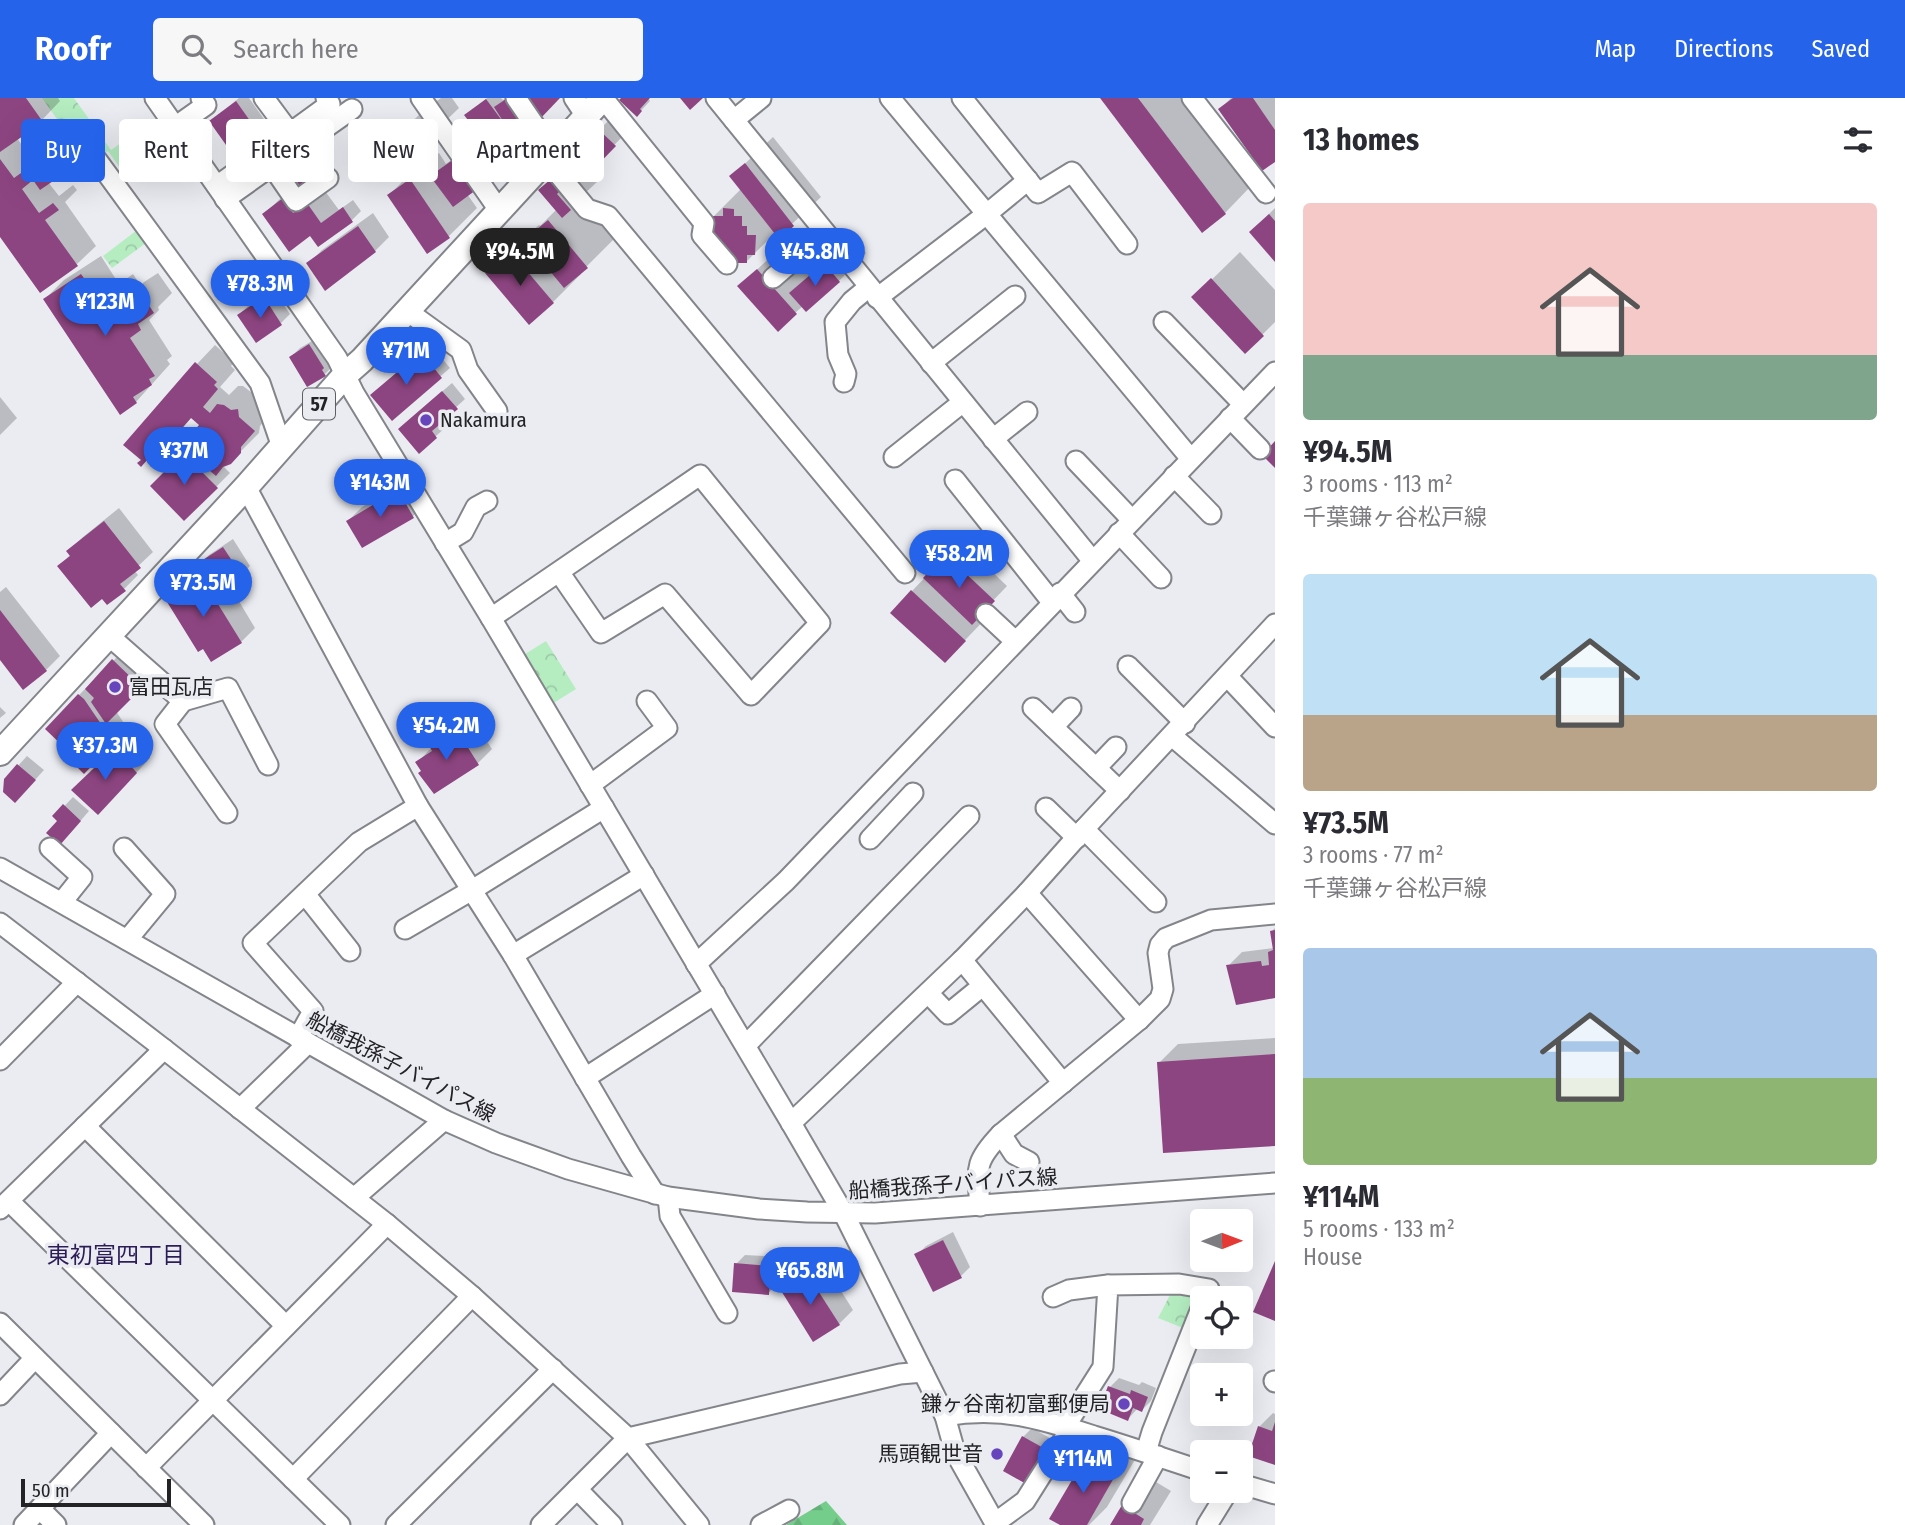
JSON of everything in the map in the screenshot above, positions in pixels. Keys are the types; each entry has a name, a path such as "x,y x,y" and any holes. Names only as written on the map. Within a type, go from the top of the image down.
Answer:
{"main road":[{"name":"57","path":"578,119 592,102"},
{"name":"57","path":"0,753 525,182"}],"street":[{"path":"155,98 169,119"},
{"path":"186,119 206,105 201,98"},
{"path":"264,98 280,119"},
{"path":"309,119 330,104 326,98"},
{"path":"516,98 528,119"},
{"path":"716,98 1092,560"},
{"path":"734,120 761,98"},
{"path":"890,98 1191,458"},
{"path":"962,98 1038,193 1072,172 1126,244"},
{"path":"1192,98 1266,193"},
{"path":"427,100 499,210"},
{"path":"592,102 704,223 702,235 727,264"},
{"path":"334,121 352,108"},
{"path":"105,171 260,383 282,447"},
{"path":"212,179 337,358 354,393 792,1123 844,1214 945,1416 955,1452 996,1524 1026,1501 1103,1367 1108,1285"},
{"path":"844,382 846,374 838,355 835,322 852,302 873,293 988,213 1028,180"},
{"path":"221,192 233,182"},
{"path":"221,192 241,182"},
{"path":"283,182 296,201 322,182"},
{"path":"568,182 587,208 608,216 905,573"},
{"path":"773,278 825,233"},
{"path":"930,363 1015,296"},
{"path":"407,311 461,350 468,370 497,411"},
{"path":"1164,322 1237,411 1259,449"},
{"path":"696,964 786,881 1274,373"},
{"path":"894,457 962,402"},
{"path":"993,439 1027,412"},
{"path":"1076,461 1161,578"},
{"path":"491,618 700,475 820,624 751,695 666,594 601,633 559,572"},
{"path":"1174,476 1211,514"},
{"path":"955,480 1056,598 1075,612"},
{"path":"246,487 418,806 513,956 585,1079 662,1196 670,1216 727,1313"},
{"path":"445,543 463,532 476,507 487,501"},
{"path":"986,614 1015,641"},
{"path":"792,1123 962,960 1027,893 1275,624"},
{"path":"108,635 183,701"},
{"path":"1128,666 1178,729 1275,824"},
{"path":"1227,676 1275,727"},
{"path":"227,813 165,723 183,701 228,688 268,765"},
{"path":"590,785 667,728 647,701"},
{"path":"1033,708 1120,791"},
{"path":"1053,727 1071,708"},
{"path":"1096,768 1116,747"},
{"path":"870,839 913,793"},
{"path":"866,797 890,818"},
{"path":"240,1109 303,1040 313,1011 253,943 359,842 418,806"},
{"path":"405,929 604,808"},
{"path":"1046,808 1081,833 1156,902"},
{"path":"746,1045 970,816"},
{"path":"50,848 82,877 62,902"},
{"path":"124,848 165,894 127,940"},
{"name":"船橋我孫子バイパス線","path":"0,868 444,1120 556,1165 662,1196 759,1209 844,1214 1275,1183"},
{"path":"513,956 644,875"},
{"path":"1027,893 1139,1020"},
{"path":"305,894 350,951"},
{"path":"980,1206 977,1172 984,1152 1001,1134 1139,1020 1160,999 1163,989 1158,953 1166,938 1211,920 1275,915"},
{"path":"0,923 387,1224 472,1296 628,1438 699,1525"},
{"path":"962,960 1063,1083"},
{"path":"0,1060 77,982"},
{"path":"928,993 948,1014 975,992"},
{"path":"585,1079 715,994"},
{"path":"164,1049 4,1205 340,1525"},
{"path":"354,1198 444,1120"},
{"path":"85,1126 286,1326"},
{"path":"1001,1134 1014,1154 1028,1162"},
{"path":"146,1468 387,1224"},
{"path":"1053,1297 1069,1290 1108,1285 1191,1286"},
{"path":"293,1479 472,1296"},
{"path":"0,1324 204,1525"},
{"path":"1132,1503 1152,1454 1190,1342"},
{"path":"0,1395 35,1358"},
{"path":"396,1525 553,1369"},
{"path":"541,1525 628,1438 900,1374 923,1372"},
{"path":"945,1416 970,1412 1010,1413 1039,1418 1190,1467"},
{"path":"24,1525 111,1433"},
{"path":"1253,1488 1275,1494"},
{"path":"577,1489 612,1525"},
{"path":"1207,1525 1221,1503"},
{"path":"40,1509 56,1525"},
{"path":"761,1525 789,1510"}],"green space":[{"path":"42,98 74,98 89,119 57,119"},
{"path":"105,142 111,150 119,144 119,167 108,151 105,153"},
{"path":"141,227 150,240 112,268 103,256"},
{"path":"546,641 576,689 552,704 522,656"},
{"path":"1172,1291 1190,1293 1190,1311 1183,1328 1158,1318"},
{"path":"826,1501 847,1525 786,1525"}],"building":[{"path":"0,98 26,98 41,119 21,119 21,137 0,152"},
{"path":"526,98 560,98 540,119"},
{"path":"650,98 637,117 619,100"},
{"path":"680,98 703,98 690,110"},
{"path":"1100,98 1138,98 1226,214 1202,233"},
{"path":"1233,98 1253,98 1275,130 1275,162 1262,171 1218,109"},
{"path":"486,99 501,119 467,119 464,115"},
{"path":"506,99 520,119 502,119 494,107"},
{"path":"236,101 249,119 226,119 226,145 212,125 212,119"},
{"path":"604,135 616,146 604,158"},
{"path":"0,159 14,178 21,173 21,182 31,182 22,189 39,213 53,203 59,210 45,220 78,266 40,293 0,237"},
{"path":"452,160 452,182 470,182 476,190 453,207 434,182 438,182 438,170"},
{"path":"745,163 794,226 779,239 729,176"},
{"path":"34,182 52,182 40,190"},
{"path":"406,182 412,182 450,238 427,254 387,195"},
{"path":"547,182 554,182 561,190 557,194 571,210 562,218 538,190"},
{"path":"283,198 293,213 307,203 321,223 343,207 353,222 318,247 310,236 289,252 262,214"},
{"path":"723,208 734,209 734,216 742,216 742,226 747,226 747,235 756,235 755,255 747,255 747,263 732,263 722,255 722,243 717,243 717,235 711,234 711,216 723,216"},
{"path":"1269,214 1275,221 1275,262 1249,232"},
{"path":"548,220 588,268 564,288 524,240"},
{"path":"358,226 376,252 325,291 306,263"},
{"path":"510,251 554,303 529,325 485,273"},
{"path":"824,263 840,282 806,312 789,293"},
{"path":"258,267 273,286 246,306 233,286"},
{"path":"757,269 797,314 778,332 737,286"},
{"path":"81,274 100,301 114,292 119,300 105,309 110,317 127,306 123,301 139,290 154,313 138,324 141,330 130,338 155,376 149,379 152,385 133,397 137,403 120,415 43,299"},
{"path":"1211,278 1264,336 1245,354 1191,297"},
{"path":"264,297 282,325 256,343 237,315"},
{"path":"309,344 326,376 307,387 289,357"},
{"path":"421,352 442,378 392,421 370,395"},
{"path":"195,362 217,382 214,385 218,389 203,407 210,413 217,404 231,410 238,409 239,417 255,431 241,447 241,453 216,476 181,446 199,425 191,418 165,448 161,444 141,467 137,463 141,460 123,445"},
{"path":"442,391 458,409 432,431 437,438 419,454 398,429"},
{"path":"1275,441 1275,468 1262,455"},
{"path":"183,453 218,488 184,521 150,486"},
{"path":"398,490 414,518 362,548 346,521"},
{"path":"104,521 141,568 120,584 126,591 107,605 102,599 91,608 57,566 70,556 66,551"},
{"path":"223,547 242,576 217,592 198,563"},
{"path":"945,554 995,601 972,625 923,578"},
{"path":"200,575 242,643 211,662 203,649 198,652 164,597"},
{"path":"911,590 966,641 945,663 890,613"},
{"path":"0,610 47,671 23,690 0,660"},
{"path":"112,659 142,688 106,724 91,702 94,698 85,689"},
{"path":"78,694 114,743 84,774 70,760 75,755 70,748 68,751 45,729"},
{"path":"446,731 452,740 460,735 479,765 434,794 418,773 421,771 415,762 432,751 428,743"},
{"path":"115,748 137,773 98,815 71,790"},
{"path":"17,764 36,780 15,803 3,792 4,779"},
{"path":"63,804 81,821 60,845 46,833 57,821 52,816"},
{"path":"1275,930 1275,998 1236,1005 1226,965 1261,961 1262,966 1269,965 1268,952 1273,950 1270,931"},
{"path":"1275,1054 1275,1146 1163,1153 1157,1062"},
{"path":"943,1240 962,1278 933,1292 914,1254"},
{"path":"1275,1261 1275,1321 1253,1312"},
{"path":"734,1263 771,1266 769,1295 732,1292"},
{"path":"806,1272 840,1325 813,1342 780,1289"},
{"path":"1108,1386 1130,1394 1131,1390 1148,1397 1142,1412 1133,1408 1128,1421 1099,1409"},
{"path":"1275,1422 1275,1465 1253,1458 1253,1441 1258,1426 1272,1431"},
{"path":"1022,1436 1047,1450 1028,1485 1003,1471"},
{"path":"1085,1458 1115,1476 1087,1525 1060,1525 1049,1519"},
{"path":"1122,1505 1144,1519 1141,1525 1110,1525"}],"place":[{"name":"Nakamura","path":"426,420"},
{"name":"富田瓦店","path":"115,687"},
{"name":"鎌ヶ谷南初富郵便局","path":"1124,1404"},
{"name":"馬頭観世音","path":"997,1454"}],"district":[{"name":"東初富四丁目","path":"116,1255"}]}
